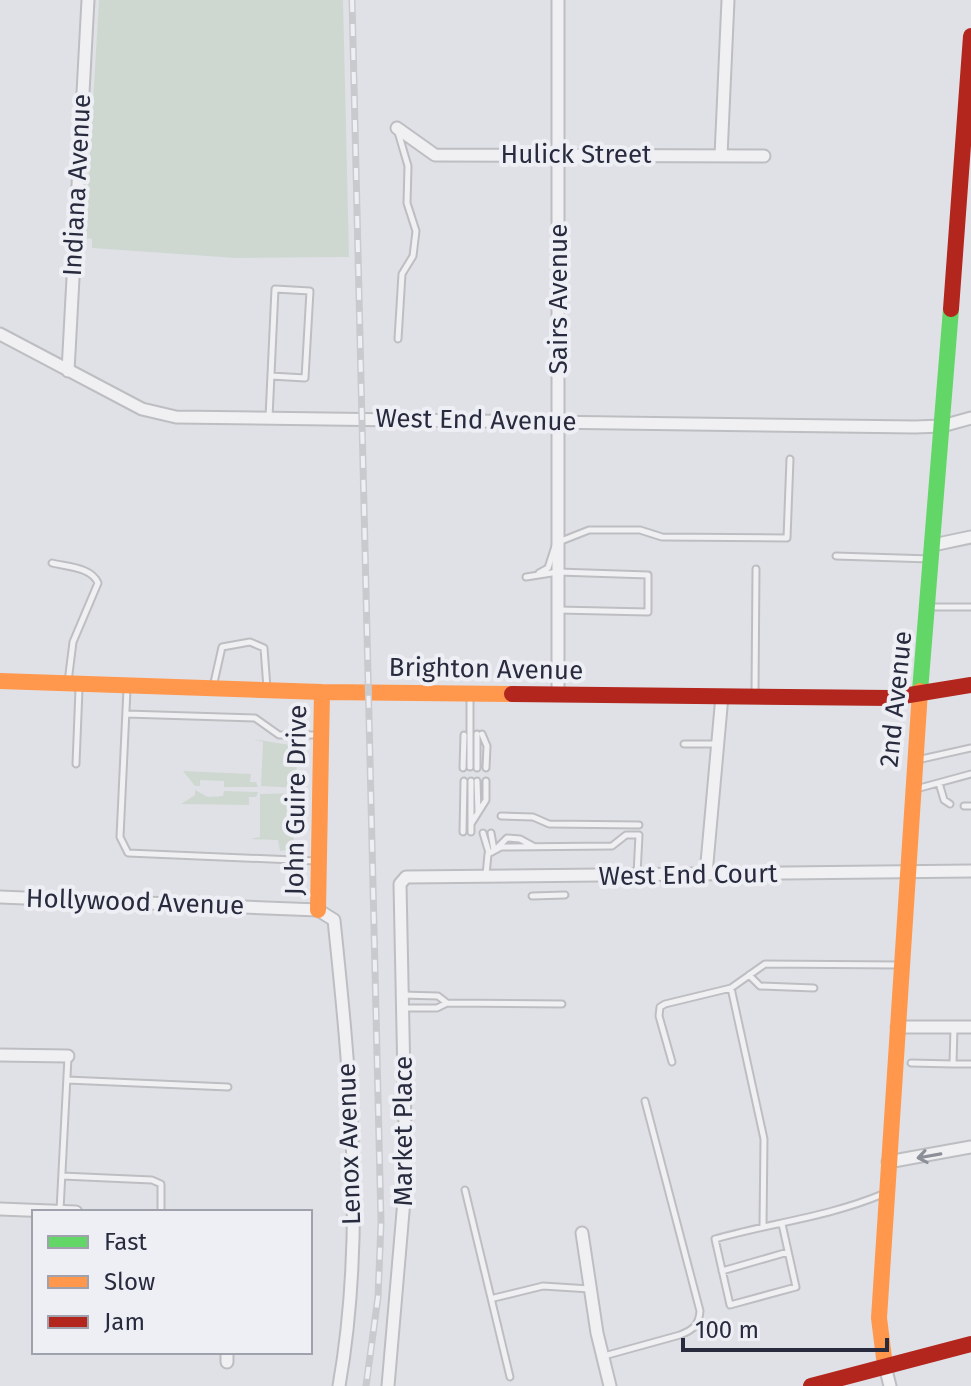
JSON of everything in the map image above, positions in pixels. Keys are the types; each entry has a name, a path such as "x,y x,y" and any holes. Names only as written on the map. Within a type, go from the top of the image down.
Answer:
{"street":[{"name":"Indiana Avenue","path":"68,371 88,0"},
{"name":"Sairs Avenue","path":"558,0 558,694"},
{"path":"721,156 728,0"},
{"name":"2nd Avenue","path":"885,1366 879,1318 911,790 965,194 971,36"},
{"name":"Hulick Street","path":"397,128 435,155 764,156"},
{"name":"West End Avenue","path":"0,334 159,415 942,426 971,418"},
{"path":"932,552 971,537"},
{"name":"Brighton Avenue","path":"0,681 322,692 755,697 920,696 971,685"},
{"name":"John Guire Drive","path":"318,910 322,692"},
{"path":"706,874 722,696"},
{"name":"West End Court","path":"406,877 971,871"},
{"name":"Market Place","path":"388,1386 406,1177 400,884 406,877"},
{"name":"Hollywood Avenue","path":"0,897 318,910"},
{"name":"Lenox Avenue","path":"318,910 334,920 352,1147 352,1250 339,1386"},
{"path":"897,1027 971,1027"},
{"path":"0,1055 68,1056"},
{"path":"888,1162 971,1147"},
{"path":"0,1209 32,1210"},
{"path":"582,1233 610,1386"},
{"path":"811,1386 971,1344"},
{"path":"885,1366 890,1386"}],"lane":[{"path":"397,128 408,166 407,203 416,231 413,256 402,274 398,339"},
{"path":"269,418 275,289 310,291 305,378 271,376"},
{"path":"526,577 548,568 553,548 558,542 589,530 640,530 674,538 787,538 790,459"},
{"path":"836,556 932,552"},
{"path":"52,563 86,571 94,575 98,583 73,642 76,764"},
{"path":"755,697 756,569"},
{"path":"539,573 648,575 648,612 558,610"},
{"path":"929,607 971,607"},
{"path":"213,688 222,647 250,642 264,648 267,690"},
{"path":"127,685 120,837 128,853 317,861"},
{"path":"470,693 473,734 470,768"},
{"path":"126,714 255,718 279,735 320,735"},
{"path":"473,734 487,746 486,768"},
{"path":"684,744 718,744"},
{"path":"913,761 971,748"},
{"path":"911,790 971,774"},
{"path":"478,813 471,781 468,830 486,800 486,781"},
{"path":"939,783 944,800 950,804"},
{"path":"501,816 533,817 549,824 639,825"},
{"path":"626,825 626,835"},
{"path":"483,833 483,844 492,852 538,846 612,846 626,835 639,835 637,875"},
{"path":"486,877 492,852 491,833"},
{"path":"532,896 565,895"},
{"path":"672,1062 659,1016 660,1007 731,988 765,964 900,965"},
{"path":"749,975 760,986 814,988"},
{"path":"731,988 764,1139 763,1226"},
{"path":"402,1002 438,996 447,1003"},
{"path":"402,1002 437,1008 447,1003 562,1004"},
{"path":"953,1064 954,1027"},
{"path":"60,1210 68,1056"},
{"path":"911,1063 971,1064"},
{"path":"67,1080 228,1087"},
{"path":"603,1357 691,1331 700,1320 679,1222 645,1101"},
{"path":"62,1176 152,1180 161,1184 161,1210"},
{"path":"465,1190 494,1298 510,1377"},
{"path":"782,1224 796,1287 730,1305 715,1239 840,1211 886,1193"},
{"path":"722,1271 788,1252"},
{"path":"494,1298 543,1286 591,1289"}],"shaded area":[{"path":"99,0 343,0 349,257 236,258 92,248 92,239 85,238"},
{"path":"252,739 296,746 297,788 261,786 263,742"},
{"path":"183,771 251,774 250,782 256,782 258,787 224,787 224,781 200,780 200,786 195,786"},
{"path":"195,790 208,797 223,796 224,791 258,792 256,797 249,797 249,805 181,804 195,795"},
{"path":"297,793 293,849 280,851 278,840 250,839 260,837 260,794"}],"railway":[{"path":"352,0 381,1223 378,1297 366,1386"}],"traffic: fast":[{"path":"920,691 951,309"}],"traffic: slow":[{"path":"0,681 322,692 512,694"},
{"path":"885,1366 879,1318 920,691"},
{"path":"318,910 322,692"}],"traffic: jam":[{"path":"951,309 971,36"},
{"path":"512,694 891,698 971,685"},
{"path":"811,1386 971,1344"}]}
